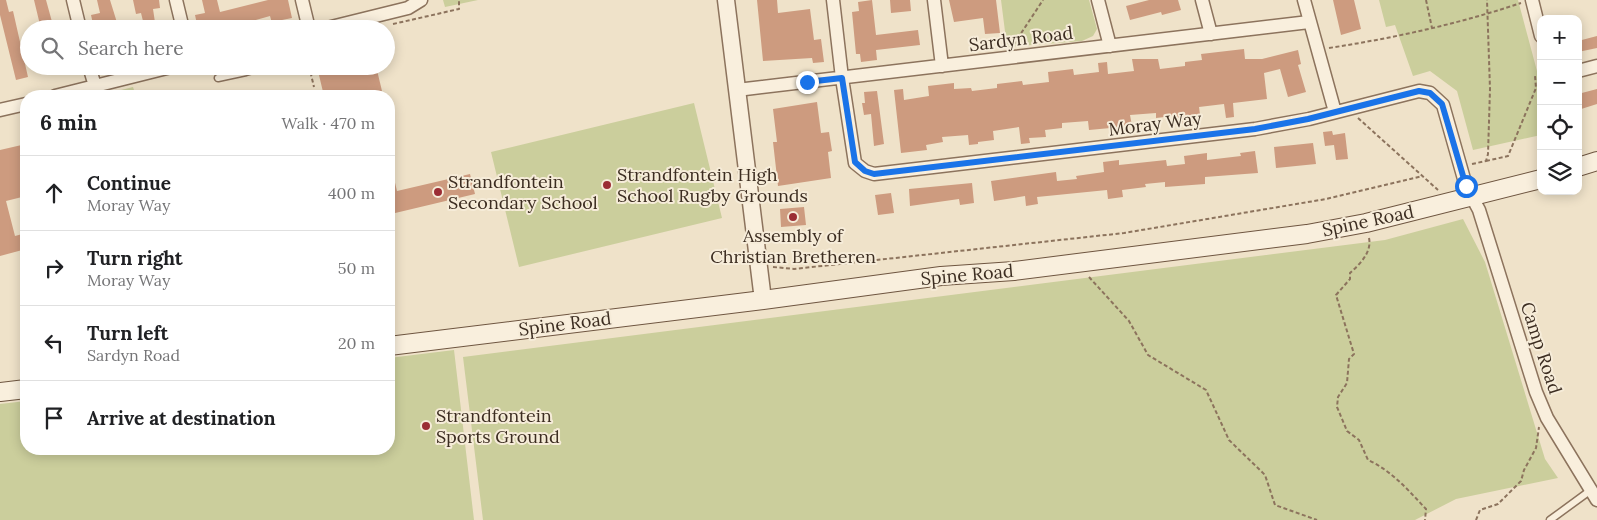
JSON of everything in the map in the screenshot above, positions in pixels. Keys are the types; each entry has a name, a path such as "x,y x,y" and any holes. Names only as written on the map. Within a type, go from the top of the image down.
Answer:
{"main road":[{"path":"1582,166 1597,161"},
{"name":"Spine Road","path":"395,345 941,276 1014,271 1297,235 1366,223 1472,198 1537,180"},
{"path":"0,392 20,390"}],"street":[{"path":"73,0 78,20"},
{"path":"176,0 181,20"},
{"path":"302,0 307,20"},
{"path":"358,20 408,8 421,0"},
{"path":"726,0 763,300"},
{"name":"Moray Way","path":"833,0 842,78 855,162 865,171 874,174 1255,129 1419,91 1430,93 1442,104 1460,167 1472,198"},
{"path":"934,0 942,66"},
{"path":"1098,0 1110,46"},
{"path":"1202,0 1211,34"},
{"path":"1304,0 1335,112"},
{"path":"1531,0 1537,22"},
{"name":"Sardyn Road","path":"737,90 1310,22"},
{"path":"1582,70 1597,66"},
{"path":"92,75 95,86"},
{"path":"79,90 139,75"},
{"path":"0,110 20,105"},
{"name":"Camp Road","path":"1472,198 1479,210 1536,392 1547,418 1594,495"}],"lane":[{"path":"218,78 227,75"},
{"path":"1550,520 1594,495"}],"path":[{"path":"395,25 459,9 458,0"},
{"path":"1005,59 1043,0"},
{"path":"1426,0 1432,28"},
{"path":"1426,4 1430,0"},
{"path":"1486,161 1490,89 1487,0"},
{"path":"1317,50 1392,38 1488,14 1531,0"},
{"path":"390,12 392,20"},
{"path":"311,75 314,87"},
{"path":"1460,167 1508,156 1536,88 1535,76 1537,75"},
{"path":"1354,115 1441,192"},
{"path":"758,266 794,269 1124,233 1326,199 1423,176"},
{"path":"1366,223 1370,245 1358,266 1350,273 1350,279 1336,295 1354,354 1349,359 1347,383 1338,397 1337,407 1347,431 1359,440 1368,460 1382,466 1402,483 1426,510 1425,520"},
{"path":"1087,276 1094,279 1110,301 1129,320 1148,355 1206,390 1229,440 1265,475 1275,505 1316,520"},
{"path":"1476,520 1480,510 1498,504 1522,481 1524,470 1536,448 1539,425 1547,418"}],"green space":[{"path":"443,0 478,0 445,7"},
{"path":"1001,0 1089,0 1097,29 1093,36 1082,41 1007,47"},
{"path":"1379,0 1518,0 1537,71 1537,136 1473,150 1457,91 1430,71 1413,76 1395,25 1386,27"},
{"path":"133,87 134,90 121,90"},
{"name":"Strandfontein High School Rugby Grounds","path":"694,103 722,218 519,267 491,152"},
{"path":"1463,219 1485,262 1545,459 1558,478 1456,499 1415,520 483,520 463,357 1385,240"},
{"name":"Strandfontein Sports Ground","path":"454,350 474,520 0,520 0,404 20,402 20,455 395,455 395,357"}],"building":[{"path":"0,0 6,0 9,12 13,11 20,42 20,75 28,75 28,77 16,80 0,15"},
{"path":"34,0 46,0 52,20 39,20"},
{"path":"97,0 110,0 116,20 92,20 91,15 100,13"},
{"path":"133,0 159,0 160,8 153,9 155,20 143,20 141,13 136,14"},
{"path":"202,0 217,0 220,12 268,0 288,0 292,18 271,20 270,16 256,20 196,20 195,15 205,13"},
{"path":"757,0 777,0 778,13 810,9 814,40 821,39 824,62 813,63 812,58 763,61"},
{"path":"872,0 876,35 918,30 920,45 876,50 877,60 861,62 860,54 856,54 852,12 859,11 858,2"},
{"path":"890,0 910,0 911,11 891,13"},
{"path":"949,0 996,0 1000,33 985,34 983,18 954,22"},
{"path":"1149,0 1178,0 1181,10 1162,15 1161,12 1130,20 1126,6"},
{"path":"1333,0 1354,0 1361,29 1341,35"},
{"path":"1597,36 1597,48 1582,51 1582,40"},
{"path":"1244,49 1245,59 1262,59 1298,50 1301,64 1298,65 1306,92 1288,97 1280,69 1264,73 1267,99 1233,103 1234,117 1226,118 1224,104 1199,107 1201,122 1174,125 1173,116 1156,118 1156,113 1130,115 1132,126 1089,130 1088,121 1062,123 1062,128 1045,130 1046,137 1029,138 1030,143 1021,144 1019,127 993,131 994,140 978,142 978,144 969,145 968,135 942,137 943,142 926,145 927,150 901,153 894,90 903,89 904,100 929,96 928,86 954,83 954,89 971,88 972,91 997,88 997,84 1022,81 1023,85 1049,82 1048,72 1073,69 1074,75 1099,72 1098,63 1107,62 1108,74 1134,71 1132,59 1158,59 1160,69 1185,66 1185,62 1202,60 1201,54"},
{"path":"319,75 378,75 382,90 323,90"},
{"path":"1597,89 1597,104 1582,109 1582,93"},
{"path":"877,91 884,144 874,146 871,114 864,115 862,103 865,103 864,92"},
{"path":"817,102 821,133 829,132 832,151 828,152 831,178 778,186 773,142 777,142 773,109"},
{"path":"1332,131 1333,135 1345,133 1348,159 1336,160 1334,145 1325,146 1323,132"},
{"path":"1313,143 1316,164 1276,168 1274,147"},
{"path":"20,145 20,198 6,201 15,236 20,235 20,251 0,256 0,150"},
{"path":"1255,151 1258,173 1205,177 1205,184 1165,187 1165,182 1145,184 1146,187 1122,190 1123,197 1108,199 1107,190 1037,197 1038,204 1026,206 1025,196 994,201 991,181 1056,172 1057,181 1077,179 1076,176 1104,172 1103,162 1119,160 1119,165 1166,160 1167,166 1185,164 1184,156 1207,153 1207,160 1241,156 1240,153"},
{"path":"470,174 475,194 395,213 395,183 397,191"},
{"path":"972,183 974,203 960,205 959,199 910,206 909,189"},
{"path":"891,193 894,213 878,215 875,195"},
{"name":"Assembly of Christian Bretheren","path":"804,207 806,225 781,227 780,209"}],"place":[{"name":"Strandfontein High School Rugby Grounds","path":"607,185"},
{"name":"Strandfontein Secondary School","path":"438,192"},
{"name":"Assembly of Christian Bretheren","path":"793,217"},
{"name":"Strandfontein Sports Ground","path":"426,426"}],"route":[{"path":"807,82 842,78 855,162 859,168 874,174 1255,129 1308,119 1419,91 1430,93 1442,104 1466,186"}]}
